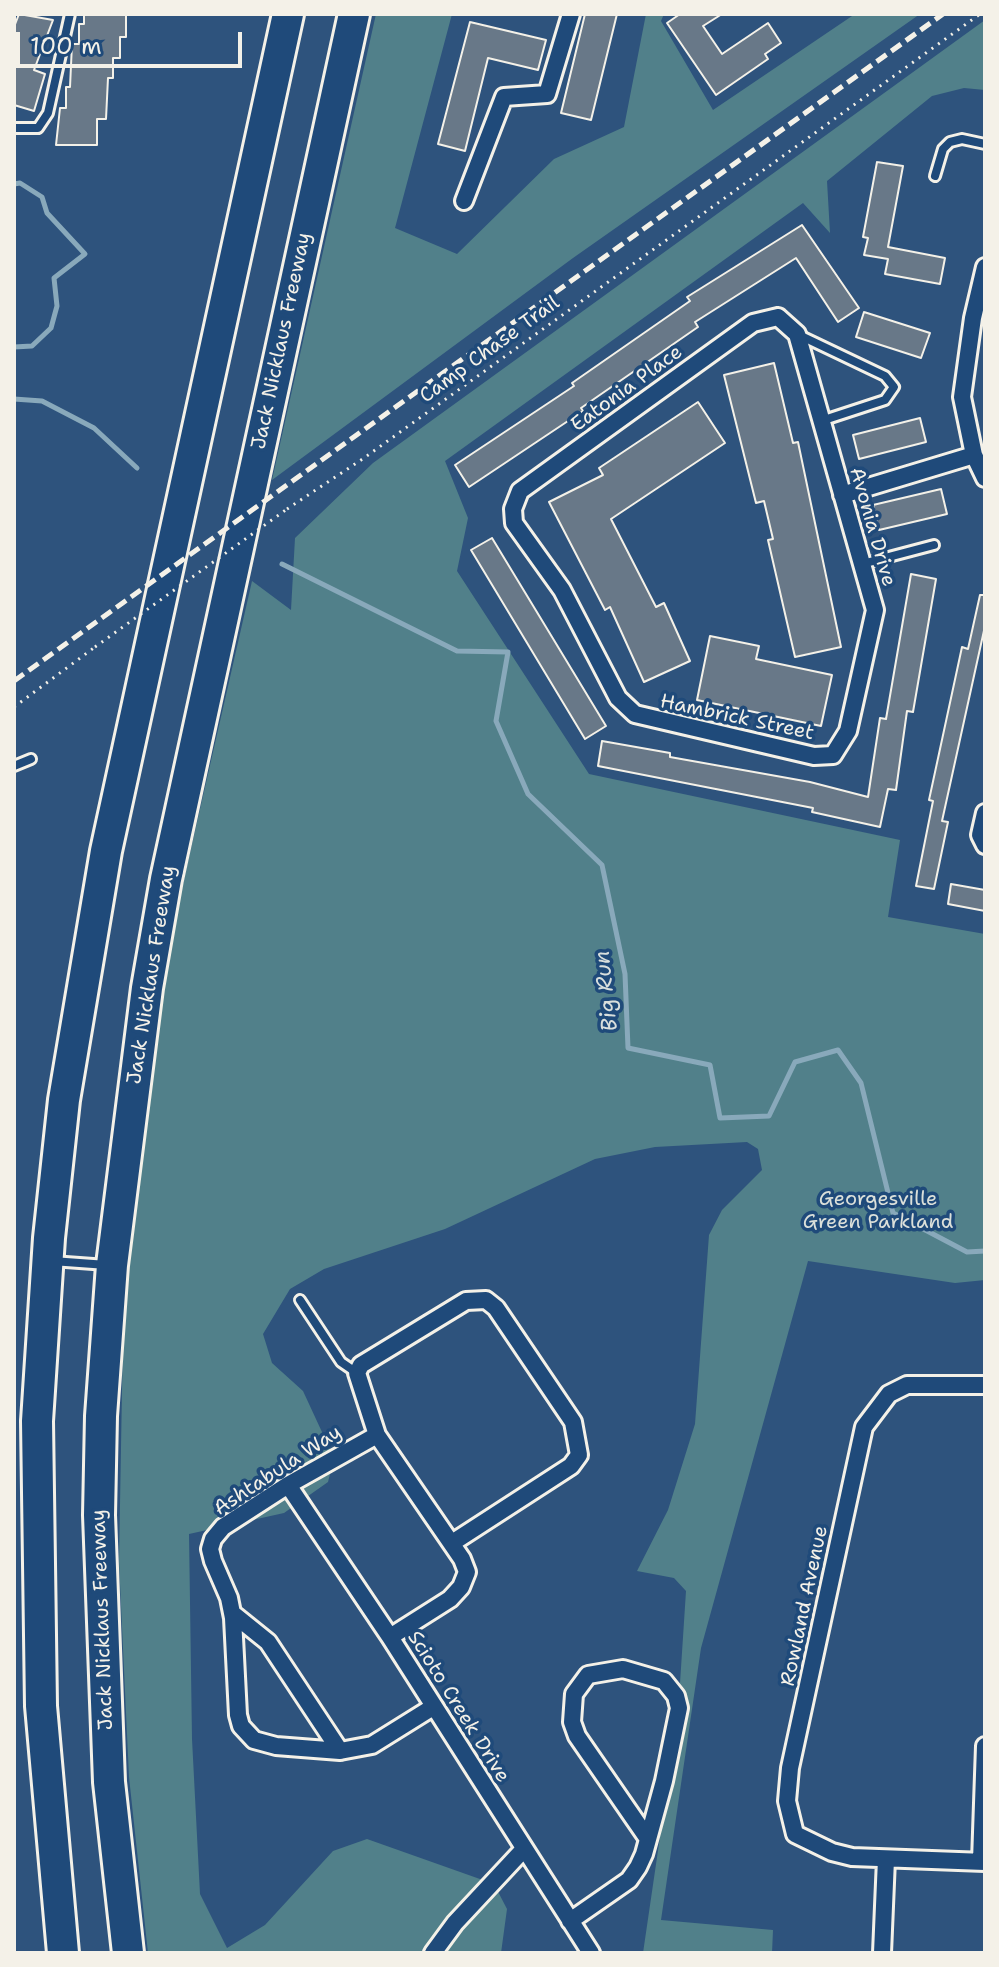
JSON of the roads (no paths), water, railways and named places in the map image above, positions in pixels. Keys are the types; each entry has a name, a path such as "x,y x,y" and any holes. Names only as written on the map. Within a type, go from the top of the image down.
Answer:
{"highway":[{"path":"63,1953 41,1706 36,1572 37,1421 47,1261 64,1100 98,888 288,14"},
{"name":"Jack Nicklaus Freeway","path":"128,1953 109,1782 99,1515 101,1416 112,1265 143,1016 166,879 354,14"}],"street":[{"path":"464,201 504,97 547,94 571,14"},
{"path":"985,267 962,397 974,455 985,478"},
{"name":"Eatonia Place","path":"513,509 520,491 753,323 778,317 797,334"},
{"name":"Avonia Drive","path":"797,334 875,610 848,731 833,755"},
{"path":"842,495 974,455"},
{"name":"Hambrick Street","path":"513,509 514,523 562,590 618,698 635,714 814,756 833,755"},
{"path":"985,813 980,835 985,845"},
{"path":"390,1637 450,1599 461,1587 467,1572 452,1543 377,1435 357,1373 361,1365 466,1301 486,1300 496,1308 573,1422 579,1455 571,1466 452,1543"},
{"name":"Rowland Avenue","path":"886,1859 852,1857 795,1834 787,1801 790,1768 864,1427 889,1394 907,1385 985,1385"},
{"name":"Ashtabula Way","path":"232,1613 210,1549 223,1527 288,1485 377,1435"},
{"name":"Scioto Creek Drive","path":"288,1485 390,1637 591,1953"},
{"path":"232,1613 238,1715 247,1735 276,1746 340,1751 372,1745 433,1707"},
{"path":"232,1613 268,1642 340,1751"},
{"path":"570,1921 629,1880 648,1839 679,1708 676,1696 664,1681 623,1669 588,1675 574,1694 572,1722 577,1736 648,1839"},
{"path":"882,1953 886,1859 983,1862 985,1746"},
{"path":"433,1953 455,1923 524,1849"}],"lane":[{"path":"14,128 38,128 48,113 70,14"},
{"path":"935,176 943,149 950,142 962,139 985,144"},
{"path":"797,334 885,376 894,387 885,400 821,421"},
{"path":"862,564 934,545"},
{"path":"14,766 31,759"},
{"path":"47,1261 112,1265"},
{"path":"300,1300 341,1362 357,1373"}],"waterway":[{"name":"Big Run","path":"14,184 20,183 42,197 47,213 85,254 54,278 57,306 51,328 32,346 14,347"},
{"name":"Big Run","path":"14,399 42,401 94,428 137,468"},
{"name":"Big Run","path":"282,564 457,651 508,652 496,721 528,794 602,865 625,974 628,1048 710,1065 720,1118 769,1116 795,1062 838,1050 861,1083 893,1213 967,1252 985,1251"}],"railway":[{"path":"14,681 943,14"}],"park label":[{"name":"Georgesville Green Parkland","path":"878,1212"}]}
